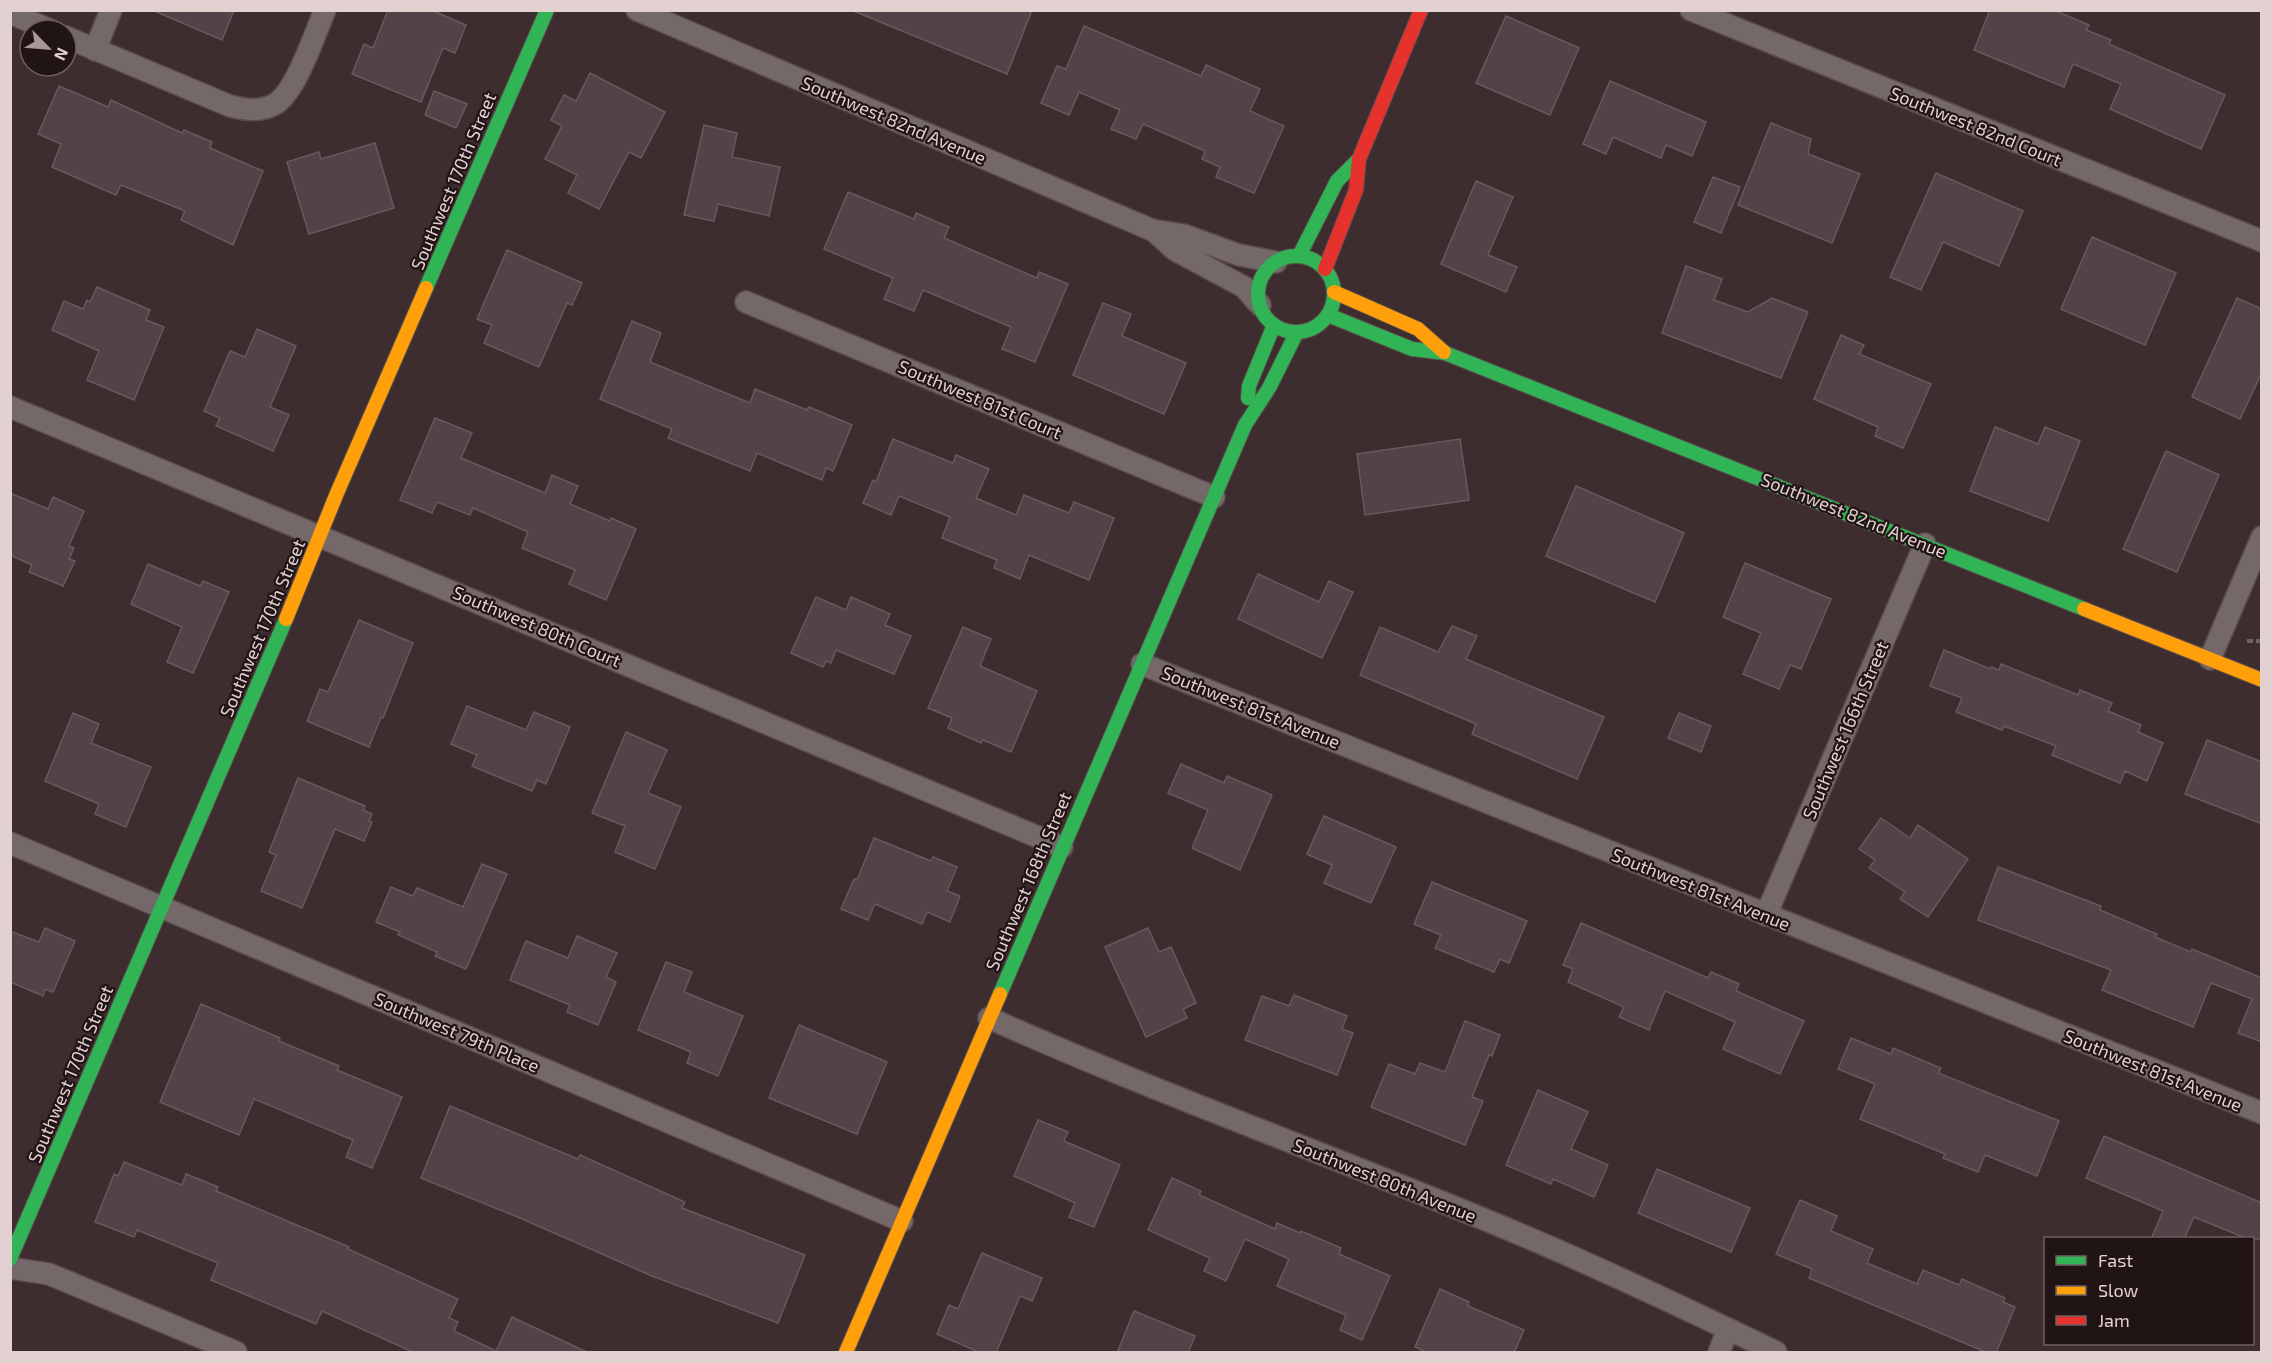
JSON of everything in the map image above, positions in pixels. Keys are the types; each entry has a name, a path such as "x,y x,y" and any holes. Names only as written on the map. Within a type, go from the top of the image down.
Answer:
{"street":[{"path":"95,50 111,10"},
{"path":"78,42 230,106 246,110 264,109 277,103 287,92 301,67 325,10"},
{"name":"Southwest 170th Street","path":"10,1259 547,10"},
{"name":"Southwest 82nd Avenue","path":"637,10 1152,230 1184,235 1239,255 1276,262"},
{"path":"1325,269 1356,190 1359,159 1421,10"},
{"name":"Southwest 82nd Court","path":"1691,10 2262,241"},
{"path":"1299,256 1337,181 1359,159"},
{"name":"Southwest 82nd Avenue","path":"1152,230 1175,250 1244,287 1260,305"},
{"path":"1299,256 1318,263 1325,269 1334,292 1333,304 1328,315 1320,324 1309,330 1284,331 1265,316 1258,293 1260,281 1276,262 1287,257 1299,256"},
{"name":"Southwest 82nd Avenue","path":"1334,292 1419,329 1445,353"},
{"name":"Southwest 81st Court","path":"746,302 1214,497"},
{"name":"Southwest 82nd Avenue","path":"1328,315 1412,349 1445,353 2262,680"},
{"name":"Southwest 168th Street","path":"1245,425 1249,386 1274,325"},
{"name":"Southwest 168th Street","path":"846,1353 1245,425 1269,388 1297,332"},
{"name":"Southwest 80th Court","path":"10,407 1062,847"},
{"path":"2210,659 2262,537"},
{"name":"Southwest 166th Street","path":"1766,915 1925,544"},
{"name":"Southwest 81st Avenue","path":"1142,664 2262,1113"},
{"name":"Southwest 79th Place","path":"10,843 903,1221"},
{"name":"Southwest 80th Avenue","path":"989,1018 1517,1233 1635,1284 1776,1353"},
{"path":"10,1268 49,1274 236,1353"},
{"path":"1719,1353 1728,1329"}],"path":[{"path":"2247,641 2262,641"}],"building":[{"path":"152,10 234,10 222,40"},
{"path":"388,10 431,10 466,25 455,53 443,48 421,102 352,74 364,44 373,48"},
{"path":"851,10 1032,10 1007,74"},
{"path":"1990,10 2054,10 2089,25 2086,30 2111,40 2109,44 2225,95 2201,149 2110,109 2121,84 2073,64 2064,87 1974,50"},
{"path":"1506,16 1579,48 1550,115 1476,83"},
{"path":"1084,26 1201,76 1206,65 1260,89 1250,111 1284,126 1254,193 1216,177 1220,167 1202,159 1205,151 1143,124 1136,139 1111,129 1120,110 1079,92 1069,115 1041,103 1057,66 1066,69"},
{"path":"590,73 665,112 641,158 629,152 599,209 568,193 577,175 545,159 562,126 551,120 564,95 576,101"},
{"path":"1610,81 1706,122 1692,156 1666,145 1661,158 1613,137 1606,154 1583,144"},
{"path":"59,86 108,107 111,100 182,133 184,130 212,142 210,148 263,171 233,245 181,220 185,211 121,185 116,195 52,167 61,144 38,134"},
{"path":"434,91 467,104 456,128 425,115"},
{"path":"1771,123 1811,139 1808,154 1860,174 1832,243 1738,205"},
{"path":"704,125 737,133 732,157 780,167 769,216 718,204 714,221 684,215"},
{"path":"375,143 394,208 309,234 287,162 319,152 321,159"},
{"path":"1936,173 2023,211 1999,266 1943,242 1921,290 1890,277"},
{"path":"1713,177 1740,187 1721,233 1694,222"},
{"path":"1476,181 1513,197 1488,255 1517,267 1506,292 1441,264"},
{"path":"848,192 914,219 916,213 949,227 944,238 1037,278 1039,272 1068,284 1035,362 1002,349 1011,327 923,290 914,311 884,299 893,278 824,249"},
{"path":"2092,237 2176,273 2145,345 2061,309"},
{"path":"507,250 582,283 572,305 567,303 539,367 484,343 492,325 477,319"},
{"path":"1686,266 1722,279 1714,300 1748,312 1772,298 1808,312 1781,378 1662,333"},
{"path":"97,287 150,310 146,320 164,327 134,400 87,380 99,351 52,330 64,301 83,309 87,300 90,302"},
{"path":"2237,298 2262,309 2262,372 2240,419 2192,397"},
{"path":"1103,303 1131,314 1122,336 1186,363 1164,414 1073,375"},
{"path":"632,321 661,333 650,362 750,403 755,389 807,410 809,407 852,425 833,471 826,468 822,480 757,453 750,471 668,438 672,429 600,399"},
{"path":"257,329 296,346 270,407 289,415 273,451 216,426 220,418 204,411 230,351 245,357"},
{"path":"1841,335 1864,345 1859,354 1931,384 1903,448 1875,436 1878,427 1814,399"},
{"path":"435,418 472,433 461,458 545,493 552,475 578,486 570,504 636,529 606,600 569,584 575,570 522,548 528,532 473,508 470,515 437,502 432,513 400,500"},
{"path":"1995,427 2038,444 2045,427 2080,441 2048,521 1970,491"},
{"path":"893,439 953,463 956,455 989,469 976,498 1016,515 1024,495 1069,513 1074,502 1114,518 1089,580 1029,555 1020,579 994,568 997,560 942,538 950,517 899,496 891,515 863,503 873,480 876,482"},
{"path":"1460,439 1469,500 1365,515 1357,454"},
{"path":"2166,451 2219,475 2177,572 2123,549"},
{"path":"1576,486 1684,533 1655,602 1546,556"},
{"path":"10,493 48,509 53,497 84,511 69,546 74,548 69,559 75,561 63,586 29,572 32,565 10,555"},
{"path":"1745,563 1831,599 1801,669 1790,665 1779,689 1743,674 1761,633 1723,617"},
{"path":"148,564 200,586 203,581 229,592 193,673 167,662 182,627 131,604"},
{"path":"1258,574 1319,602 1329,581 1353,592 1322,658 1238,619"},
{"path":"816,597 846,610 851,597 890,614 885,625 911,636 894,674 836,650 831,663 826,661 823,667 791,653"},
{"path":"359,620 413,643 369,747 307,721 320,689 328,692"},
{"path":"1452,626 1477,636 1466,659 1604,717 1577,779 1472,734 1476,724 1360,675 1380,627 1438,652"},
{"path":"963,627 991,639 980,666 1037,691 1011,752 983,740 981,743 948,728 952,718 928,708"},
{"path":"1944,650 1990,669 1991,667 1999,670 2001,664 2078,695 2080,690 2112,703 2108,711 2141,725 2138,732 2163,743 2147,781 2125,771 2120,783 2052,755 2056,746 2004,726 2002,730 1956,712 1962,698 1930,686"},
{"path":"467,706 526,730 534,712 570,727 546,784 537,780 532,791 472,766 477,755 451,744"},
{"path":"73,713 99,724 91,743 151,767 126,827 95,814 99,804 45,781"},
{"path":"1679,713 1711,726 1701,752 1668,738"},
{"path":"626,732 667,750 648,793 681,807 655,869 615,852 625,826 592,813"},
{"path":"2207,740 2262,762 2262,824 2185,794"},
{"path":"1181,764 1224,783 1227,776 1272,795 1240,870 1192,848 1208,810 1168,793"},
{"path":"298,778 365,806 363,810 372,814 369,821 372,822 364,841 335,829 302,908 261,891 276,855 269,852"},
{"path":"1324,816 1396,847 1371,903 1324,883 1332,865 1307,854"},
{"path":"1881,818 1910,838 1918,825 1968,859 1928,917 1900,899 1905,892 1869,868 1875,860 1859,849"},
{"path":"874,838 931,861 933,857 957,867 947,891 960,896 950,922 927,912 922,924 875,904 868,920 841,909 854,879 857,880"},
{"path":"482,864 507,874 466,969 435,956 437,952 398,935 400,932 376,922 391,887 413,896 417,888 463,907"},
{"path":"1998,867 2101,906 2100,910 2157,934 2155,937 2191,952 2192,949 2262,978 2262,1042 2238,1033 2252,999 2211,983 2193,1027 2102,990 2111,970 1978,920"},
{"path":"1432,882 1527,921 1509,963 1500,959 1494,972 1435,948 1441,935 1414,924"},
{"path":"1581,923 1708,978 1711,972 1739,984 1736,991 1804,1021 1780,1074 1723,1049 1735,1022 1665,991 1649,1030 1619,1017 1624,1007 1568,982 1573,969 1563,965"},
{"path":"45,928 75,941 53,992 45,989 43,996 10,982 10,931 39,942"},
{"path":"1148,928 1159,952 1171,947 1196,1003 1183,1009 1187,1018 1146,1037 1105,947"},
{"path":"577,936 617,953 606,977 616,982 598,1025 567,1012 570,1005 510,980 526,941 568,958"},
{"path":"666,962 692,972 684,992 743,1016 718,1076 687,1063 691,1052 638,1030"},
{"path":"1294,995 1347,1016 1342,1029 1353,1033 1337,1075 1245,1040 1262,996 1289,1006"},
{"path":"201,1004 339,1066 337,1070 402,1097 372,1168 346,1157 353,1140 254,1099 239,1135 160,1102"},
{"path":"1465,1021 1500,1035 1472,1097 1483,1101 1465,1145 1371,1107 1389,1064 1415,1074 1420,1063 1445,1072"},
{"path":"799,1025 887,1062 857,1134 769,1098"},
{"path":"1851,1038 1891,1054 1893,1048 1941,1068 1938,1073 2059,1121 2037,1176 1985,1155 1978,1172 1943,1158 1945,1154 1860,1119 1875,1084 1838,1069"},
{"path":"1538,1090 1588,1112 1571,1149 1608,1165 1594,1197 1553,1179 1551,1184 1506,1165"},
{"path":"450,1106 578,1159 580,1155 685,1202 682,1208 805,1255 778,1323 652,1276 520,1218 421,1178"},
{"path":"1038,1120 1068,1132 1064,1141 1120,1165 1094,1227 1069,1217 1075,1203 1014,1176"},
{"path":"2104,1136 2262,1203 2262,1239 2243,1237 2194,1217 2185,1237 2152,1237 2163,1211 2086,1178"},
{"path":"124,1162 182,1185 186,1174 218,1187 216,1191 349,1247 348,1249 458,1299 449,1318 458,1322 454,1331 496,1351 512,1317 589,1353 415,1353 322,1311 316,1324 211,1280 218,1263 137,1230 134,1237 95,1222 114,1174 118,1176"},
{"path":"1657,1169 1750,1208 1731,1252 1638,1213"},
{"path":"1172,1178 1201,1191 1199,1195 1275,1229 1277,1223 1341,1248 1339,1254 1390,1276 1362,1340 1340,1330 1346,1315 1277,1286 1289,1259 1245,1239 1226,1281 1204,1271 1210,1258 1148,1230"},
{"path":"1800,1200 1837,1216 1831,1231 1873,1249 1867,1263 1917,1284 1923,1270 1959,1285 1962,1279 2005,1298 2003,1302 2015,1307 1996,1353 1988,1353 1809,1278 1812,1269 1776,1254"},
{"path":"982,1253 1042,1278 1032,1301 1020,1296 996,1353 981,1353 937,1334 949,1305 958,1309"},
{"path":"1440,1289 1469,1302 1468,1306 1524,1330 1514,1353 1428,1353 1415,1347"},
{"path":"1134,1311 1195,1336 1188,1353 1117,1353"}],"traffic: fast":[{"path":"426,288 547,10"},
{"path":"1299,256 1337,181 1359,159"},
{"path":"1296,256 1310,259 1323,267 1331,280 1334,294 1331,308 1323,321 1310,329 1296,332 1282,329 1269,321 1261,308 1258,294 1261,280 1269,267 1282,259 1296,256"},
{"path":"1328,315 1412,349 1445,353 2084,609"},
{"path":"1248,398 1249,386 1274,325"},
{"path":"1000,994 1245,425 1269,388 1297,332"},
{"path":"10,1259 286,619"}],"traffic: slow":[{"path":"286,619 337,493 426,288"},
{"path":"1334,292 1418,329 1444,352"},
{"path":"2084,609 2262,680"},
{"path":"846,1352 1000,994"}],"traffic: jam":[{"path":"1325,269 1356,190 1359,159 1421,10"}]}
